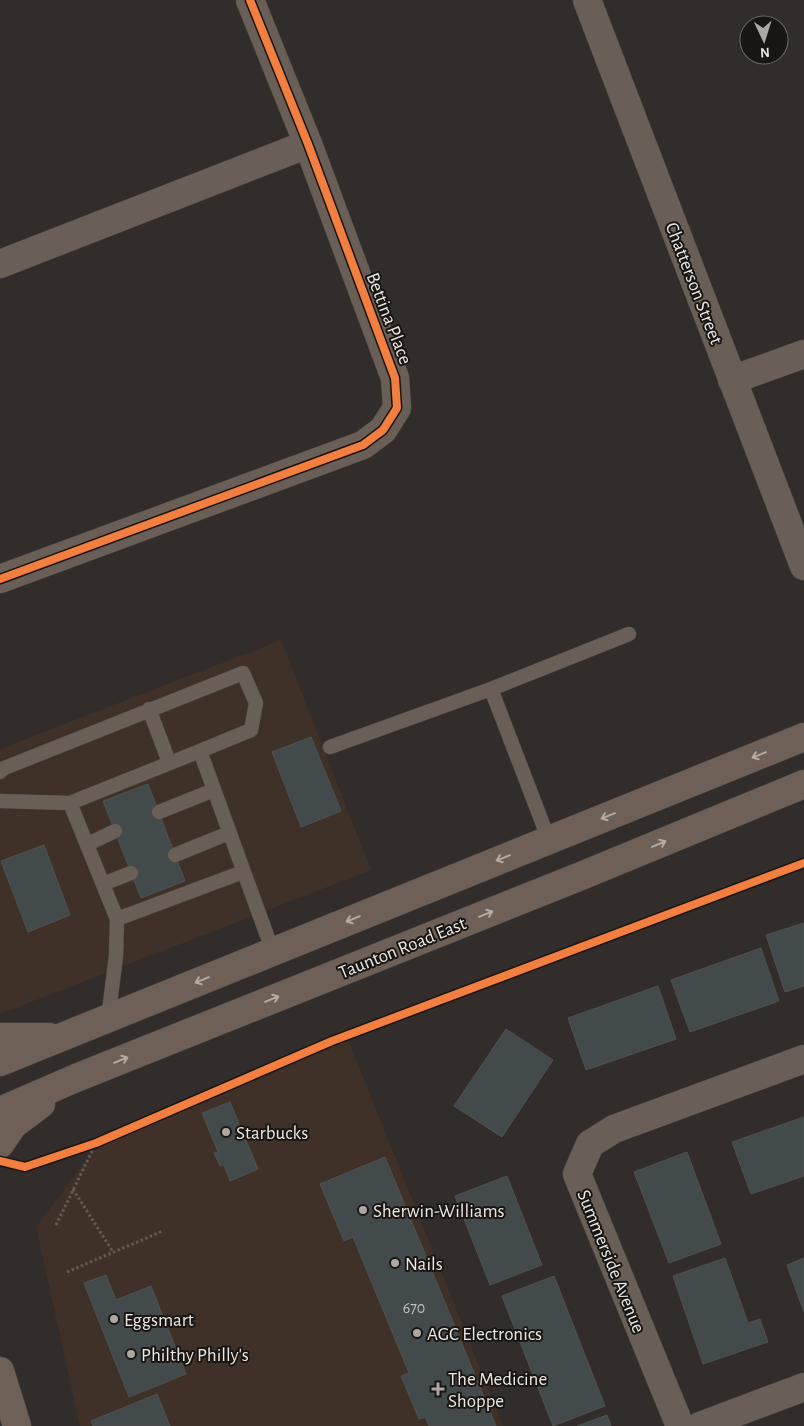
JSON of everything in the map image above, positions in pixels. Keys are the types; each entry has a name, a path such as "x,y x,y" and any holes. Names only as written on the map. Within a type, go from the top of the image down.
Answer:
{"main road":[{"path":"0,1062 804,737"},
{"name":"Taunton Road East","path":"0,1111 76,1078 582,876 804,784"},
{"path":"0,1038 63,1037"},
{"path":"0,1144 13,1125 76,1078"},
{"path":"0,1371 17,1426"}],"street":[{"name":"Bettina Place","path":"0,579 362,444 383,430 397,408 395,378 308,144 250,0"},
{"name":"Chatterson Street","path":"587,0 804,566"},
{"path":"0,264 308,144"},
{"path":"732,380 804,354"},
{"name":"Summerside Avenue","path":"680,1426 577,1174 590,1144 614,1129 804,1058"},
{"path":"700,1426 804,1387"}],"lane":[{"path":"330,747 491,689 629,634"},
{"path":"0,772 2,769 149,709 243,673 256,703 251,730 70,803 0,801"},
{"path":"491,689 549,840"},
{"path":"149,709 169,762"},
{"path":"200,751 273,952"},
{"path":"159,812 214,790"},
{"path":"70,803 117,919 116,956 108,1019"},
{"path":"88,844 115,831"},
{"path":"175,854 229,833"},
{"path":"117,919 243,872"},
{"path":"103,884 131,873"}],"path":[{"path":"87,1146 105,1139"},
{"path":"56,1226 96,1143"},
{"path":"73,1189 113,1252"},
{"path":"67,1272 163,1231"}],"shaded area":[{"path":"281,640 371,870 0,1014 0,749"},
{"path":"346,1034 503,1426 80,1426 36,1227 96,1147"}],"building":[{"path":"311,737 341,811 301,827 272,752"},
{"path":"148,784 185,881 141,898 103,801"},
{"path":"44,845 70,915 28,932 1,861"},
{"path":"804,923 804,986 785,992 766,935"},
{"path":"761,948 779,1001 690,1032 671,980"},
{"path":"658,986 676,1039 586,1070 568,1018"},
{"path":"506,1029 553,1060 502,1137 454,1106"},
{"name":"Starbucks","path":"230,1102 258,1169 230,1181 224,1165 220,1166 214,1153 218,1152 202,1113"},
{"path":"804,1117 804,1176 751,1194 732,1142"},
{"path":"687,1152 721,1244 669,1263 634,1172"},
{"path":"385,1157 496,1426 429,1426 425,1417 419,1419 401,1376 409,1373 353,1237 344,1241 320,1184"},
{"path":"507,1176 542,1265 490,1285 455,1196"},
{"path":"725,1258 748,1323 760,1319 768,1342 703,1364 673,1276"},
{"path":"804,1258 804,1312 787,1265"},
{"path":"106,1275 116,1300 151,1286 186,1374 129,1397 84,1283"},
{"path":"554,1276 605,1406 553,1426 502,1296"},
{"path":"157,1394 170,1426 93,1426 91,1421"},
{"path":"607,1415 611,1426 577,1426"}],"cycle path":[{"path":"0,579 363,445 383,430 397,408 395,378 308,144 250,0"},
{"path":"0,1161 25,1167 96,1143 332,1041 804,863"}],"place":[{"name":"Starbucks","path":"226,1132"},
{"name":"Sherwin-Williams","path":"363,1210"},
{"name":"Nails","path":"395,1263"},
{"name":"Eggsmart","path":"114,1319"},
{"name":"AGC Electronics","path":"417,1333"},
{"name":"Philthy Philly's","path":"131,1354"},
{"name":"The Medicine Shoppe","path":"438,1389"}]}
